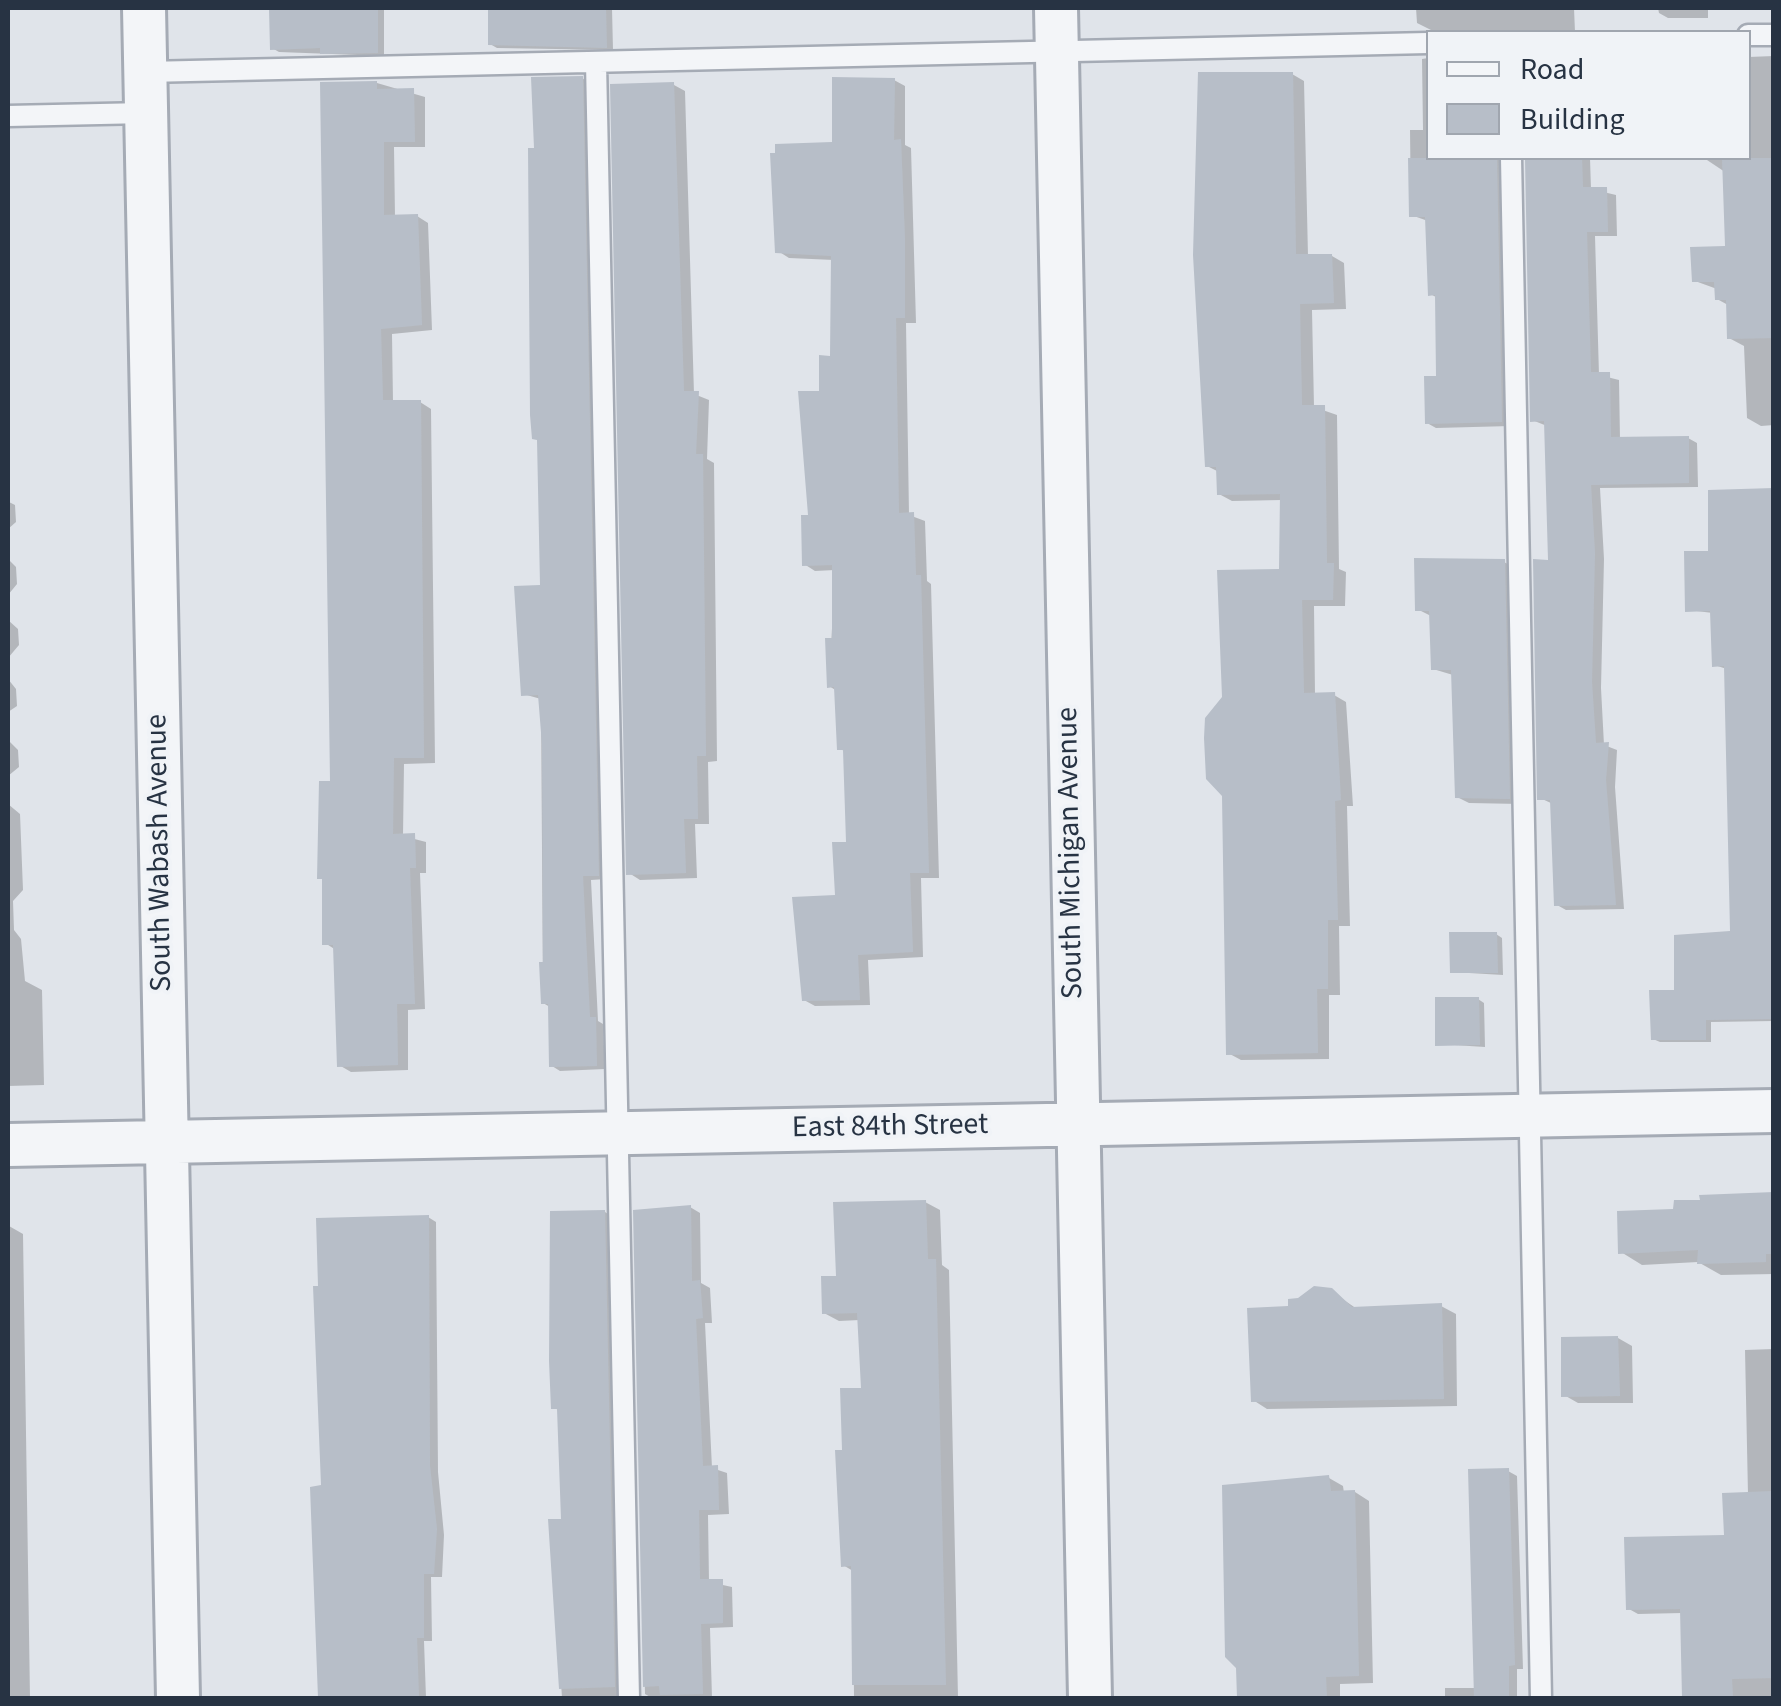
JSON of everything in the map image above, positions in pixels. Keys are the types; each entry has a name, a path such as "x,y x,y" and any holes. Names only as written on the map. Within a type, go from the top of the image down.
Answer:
{"street":[{"name":"South Wabash Avenue","path":"144,8 178,1698"},
{"name":"South Michigan Avenue","path":"1056,8 1090,1698"},
{"name":"East 84th Street","path":"8,1145 1774,1111"}],"lane":[{"path":"8,116 146,93 596,62 1426,43"},
{"path":"596,62 629,1698"},
{"path":"1511,160 1541,1698"}],"building":[{"path":"269,8 378,8 378,53 320,54 320,48 270,50"},
{"path":"488,8 606,8 607,48 488,45"},
{"path":"1198,72 1293,72 1296,254 1332,254 1334,303 1300,304 1302,405 1325,405 1327,563 1334,563 1333,600 1302,600 1304,693 1335,692 1341,800 1335,801 1338,920 1328,920 1328,989 1317,989 1318,1053 1226,1055 1222,796 1206,779 1204,738 1205,718 1222,697 1217,570 1279,569 1280,494 1217,495 1216,467 1205,467 1193,255"},
{"path":"583,76 599,876 583,876 590,1017 596,1017 597,1066 549,1067 548,1004 541,1004 539,962 543,962 542,745 538,695 521,696 514,586 540,585 537,440 532,439 530,415 528,148 534,148 531,77"},
{"path":"832,77 895,78 894,140 901,139 905,239 905,318 896,318 899,513 914,512 916,575 921,575 929,873 910,873 913,952 858,955 860,1000 802,1001 792,897 835,895 832,842 846,842 843,750 837,750 834,687 827,688 825,638 832,638 832,565 802,566 801,515 808,515 798,391 819,391 819,355 830,356 831,256 775,253 770,153 775,153 775,144 832,142"},
{"path":"377,81 377,89 414,88 415,142 384,142 384,215 418,214 422,325 381,329 383,400 421,400 424,758 394,758 393,834 415,833 416,868 410,868 415,1004 397,1004 398,1065 337,1067 333,945 322,945 322,879 317,879 319,781 330,781 320,82"},
{"path":"674,82 684,391 699,391 696,454 703,454 706,756 697,756 698,819 684,819 686,873 626,875 610,84"},
{"path":"1408,158 1497,160 1502,422 1425,424 1424,376 1436,376 1435,295 1428,296 1425,217 1409,217"},
{"path":"1774,158 1774,338 1727,339 1726,300 1715,300 1714,282 1692,282 1690,247 1725,246 1722,160"},
{"path":"1525,160 1582,160 1583,187 1607,187 1608,232 1587,232 1591,372 1610,372 1611,437 1689,436 1689,483 1591,485 1595,553 1592,682 1596,743 1609,742 1606,780 1616,905 1554,906 1550,800 1537,800 1533,559 1548,560 1544,421 1530,422"},
{"path":"1774,488 1774,1019 1706,1020 1706,1040 1651,1040 1649,990 1674,990 1674,935 1730,931 1724,666 1712,667 1710,611 1685,612 1684,551 1708,551 1708,490"},
{"path":"1414,558 1505,559 1510,799 1455,798 1451,670 1431,670 1429,611 1415,611"},
{"path":"1449,932 1497,932 1498,973 1450,973"},
{"path":"1435,997 1479,997 1480,1045 1435,1046"},
{"path":"1774,1192 1774,1254 1766,1254 1766,1262 1697,1264 1698,1250 1618,1254 1617,1211 1673,1209 1674,1200 1700,1200 1699,1195"},
{"path":"926,1200 928,1259 936,1259 946,1685 852,1685 851,1566 841,1567 835,1450 842,1450 840,1388 861,1388 857,1313 822,1314 821,1276 836,1276 833,1202"},
{"path":"691,1205 692,1281 700,1280 703,1318 696,1319 703,1466 718,1465 719,1510 699,1510 700,1579 723,1579 723,1623 701,1624 703,1694 660,1695 659,1686 643,1687 633,1210"},
{"path":"605,1210 615,1687 559,1689 548,1519 561,1519 557,1409 551,1409 549,1361 550,1211"},
{"path":"429,1215 430,1466 437,1529 434,1574 424,1574 424,1638 417,1638 419,1698 318,1698 310,1487 321,1485 313,1286 318,1286 316,1218"},
{"path":"1314,1286 1332,1288 1352,1307 1442,1303 1444,1399 1251,1402 1247,1308 1288,1306 1288,1299 1298,1298"},
{"path":"1618,1336 1620,1396 1561,1397 1561,1337"},
{"path":"1509,1468 1515,1665 1509,1666 1509,1698 1474,1698 1468,1469"},
{"path":"1329,1475 1331,1491 1355,1490 1359,1676 1326,1677 1327,1698 1237,1698 1236,1668 1225,1657 1222,1485"},
{"path":"1774,1491 1774,1678 1732,1679 1733,1698 1682,1698 1680,1609 1626,1610 1624,1537 1724,1535 1722,1493"}]}
